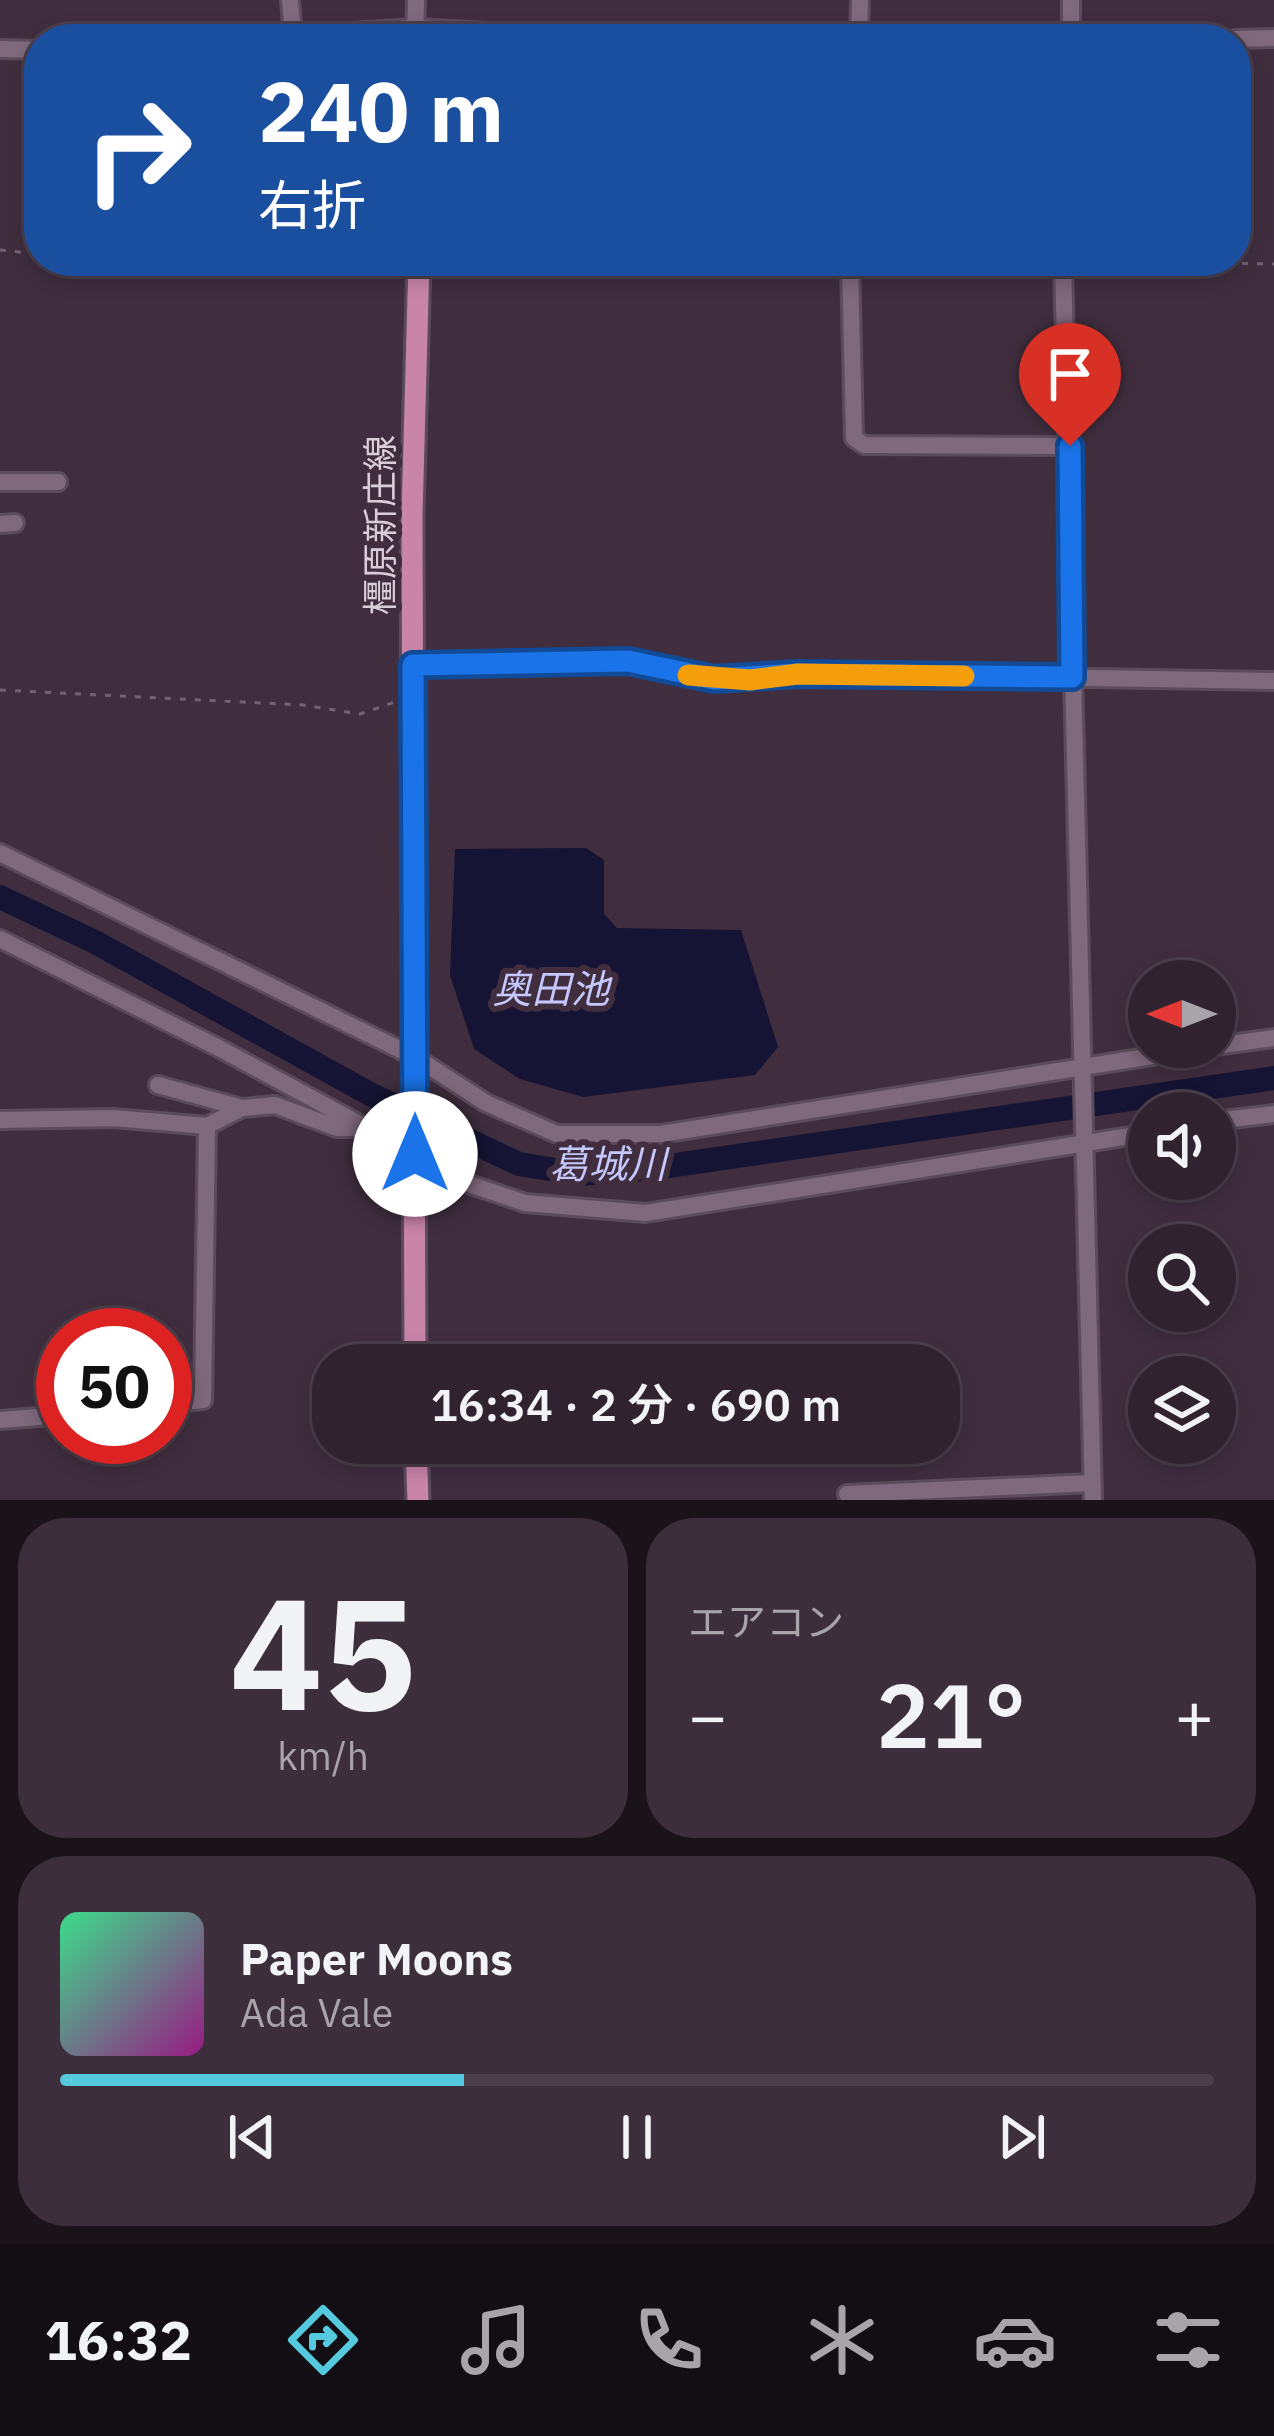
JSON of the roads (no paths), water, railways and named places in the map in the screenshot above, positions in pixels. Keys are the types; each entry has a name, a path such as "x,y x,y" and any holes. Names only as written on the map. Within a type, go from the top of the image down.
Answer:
{"main road":[{"name":"橿原新庄線","path":"415,1344 413,665 418,276"},
{"path":"417,1464 418,1500"}],"street":[{"path":"850,276 854,438 864,445 1070,446"},
{"path":"850,1500 847,1494 1093,1492 1064,276"},
{"path":"0,482 58,482"},
{"path":"413,665 628,661 714,679 798,674 1274,682"},
{"path":"0,853 486,1103 557,1134 584,1138 661,1134 1128,1061"},
{"path":"0,939 415,1149 472,1185 525,1203 646,1213 1128,1136"},
{"path":"1236,1044 1274,1038"},
{"path":"158,1085 242,1108 275,1105 337,1128 369,1128"},
{"path":"0,1120 113,1118 207,1126 242,1108"},
{"path":"1236,1119 1274,1114"},
{"path":"192,1401 203,1400 207,1126"},
{"path":"0,1420 36,1417"}],"water":[{"name":"奥田池","path":"586,848 604,860 604,914 617,928 741,930 778,1047 755,1075 583,1097 520,1079 474,1049 450,975 455,849"}],"waterway":[{"name":"葛城川","path":"0,897 95,942 370,1094 519,1164 580,1174 648,1169 1274,1078"}]}
